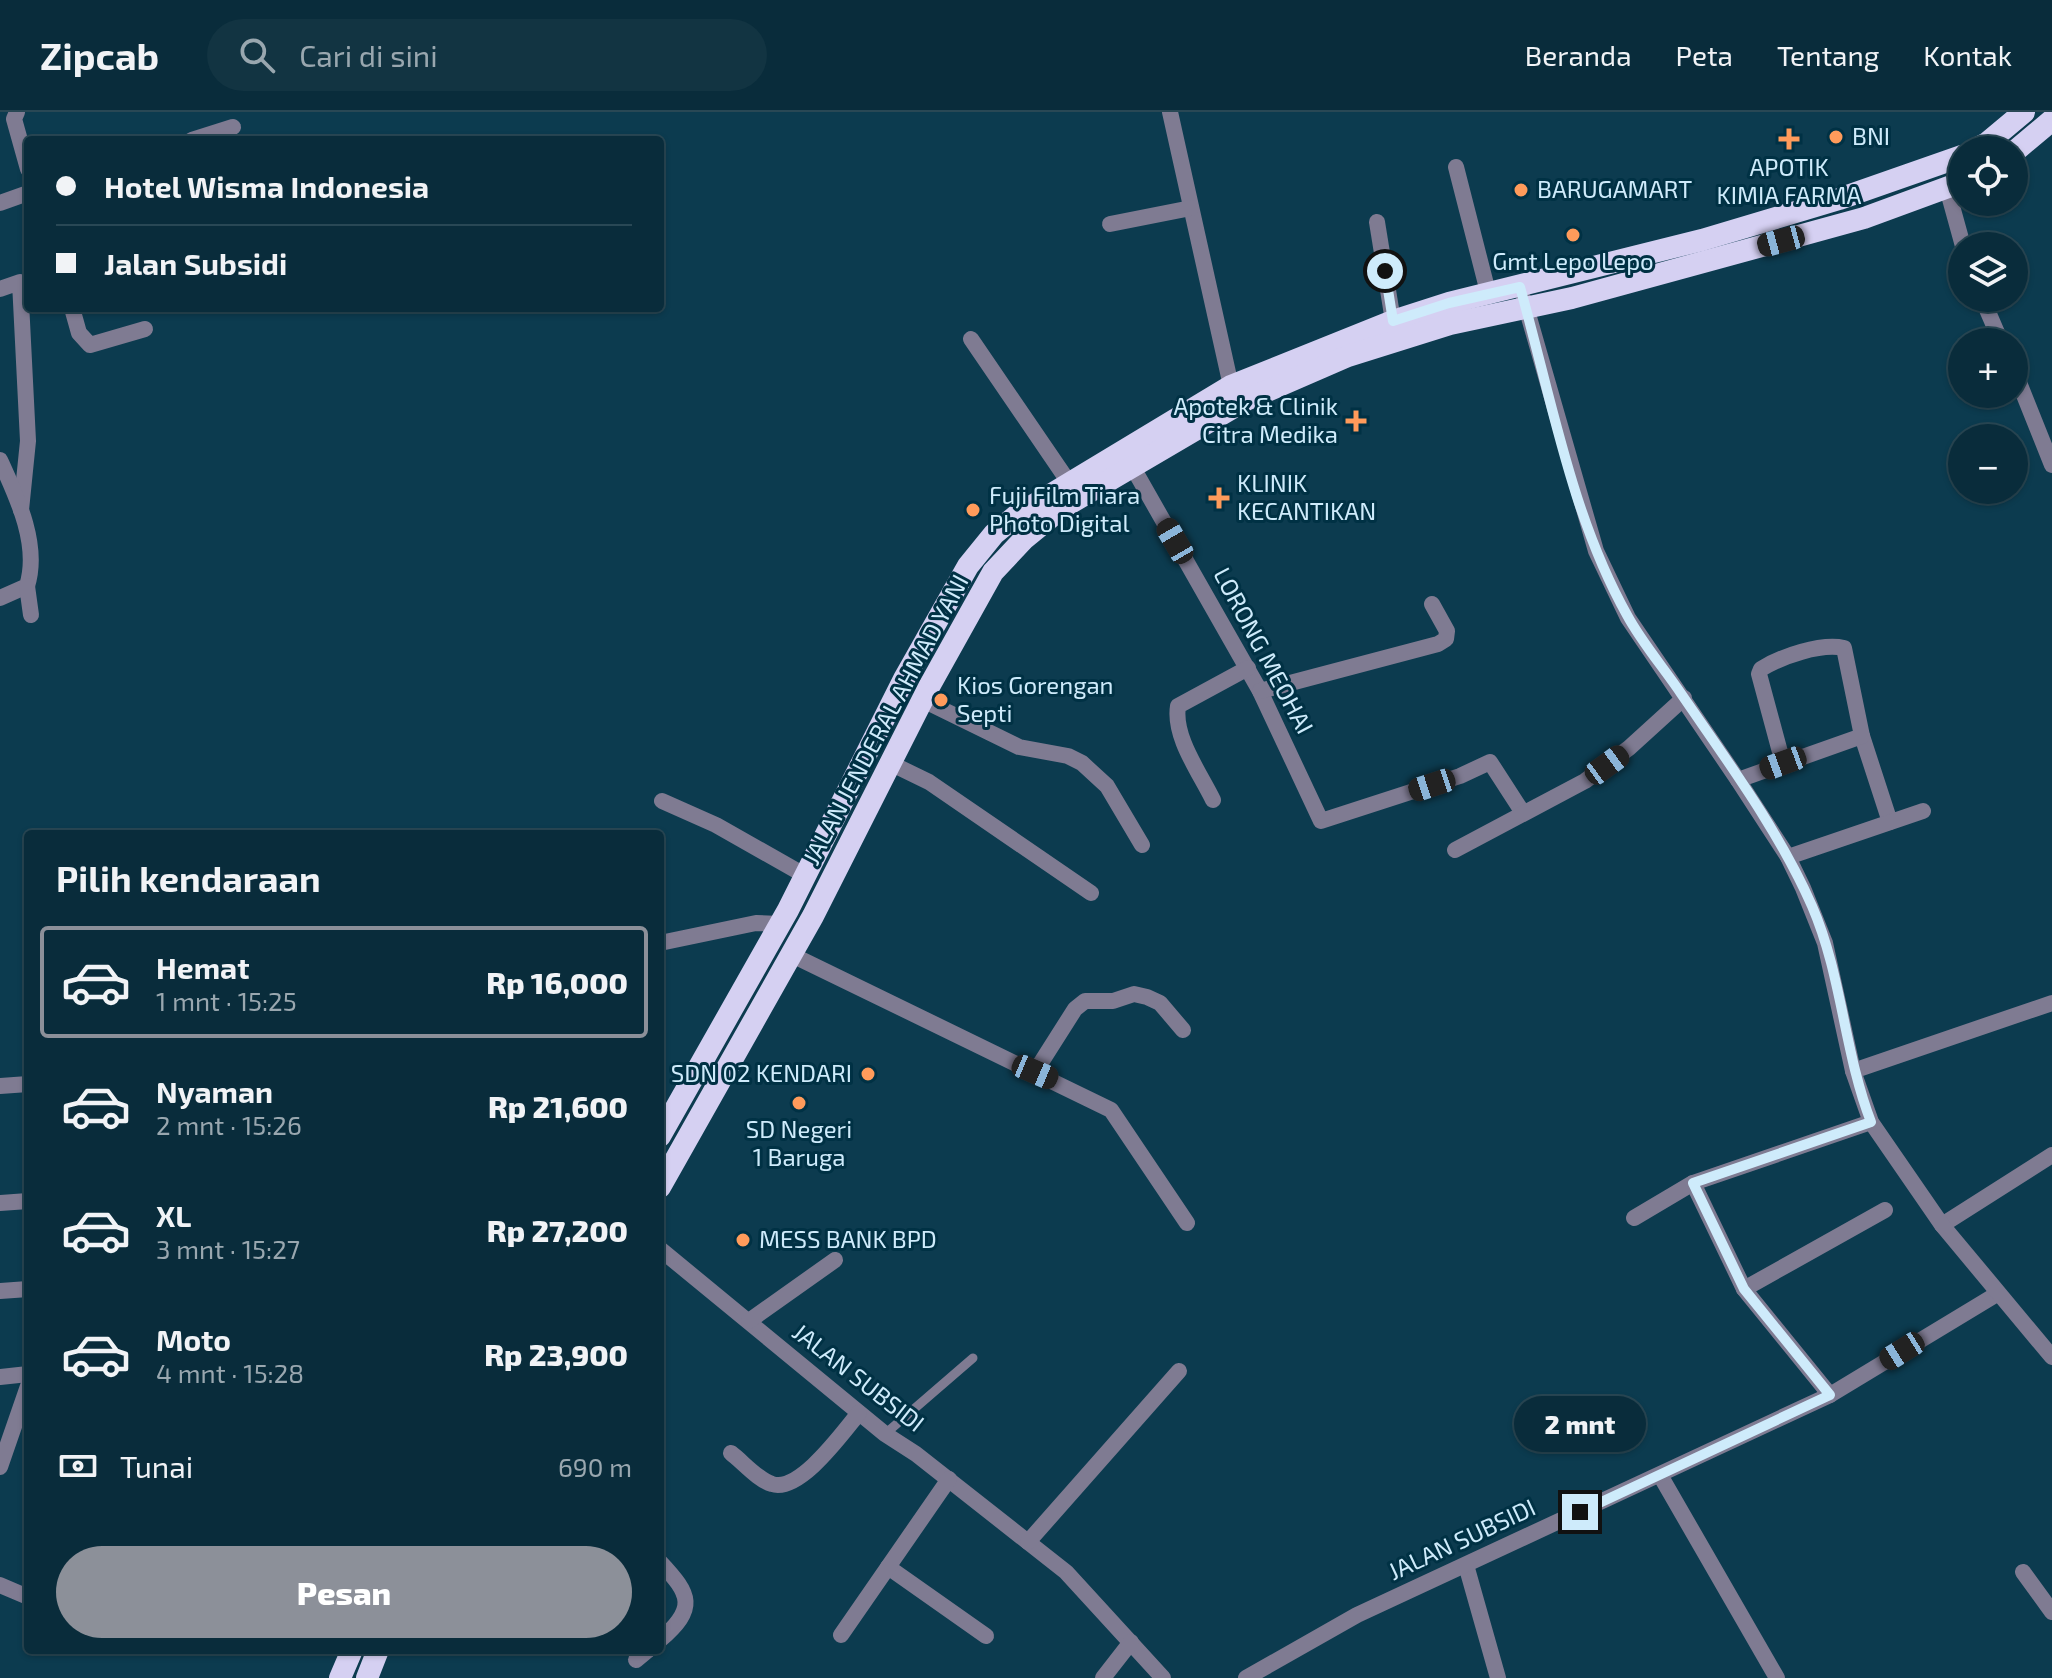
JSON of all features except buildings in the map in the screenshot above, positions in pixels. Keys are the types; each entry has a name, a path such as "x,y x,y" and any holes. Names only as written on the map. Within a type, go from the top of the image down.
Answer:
{"highway":[{"path":"1995,136 2024,112"},
{"path":"2028,140 2052,120"},
{"name":"JALAN JENDERAL AHMAD YANI","path":"664,1180 813,916 890,763 993,572 1010,552 1062,508 1246,400 1348,356 1824,204 1948,161"},
{"name":"JALAN JENDERAL AHMAD YANI","path":"664,1129 806,876 904,679 968,566 994,534 1037,502 1231,386 1393,321 1449,303 1489,296 1523,298 1864,218 1948,187"},
{"path":"340,1678 350,1654"},
{"path":"367,1678 376,1654"}],"street":[{"path":"17,112 14,119 24,155"},
{"path":"1170,112 1231,386"},
{"path":"205,136 233,127"},
{"path":"1456,167 1489,296"},
{"path":"0,203 24,194"},
{"path":"1110,224 1191,208"},
{"path":"1377,222 1393,321"},
{"path":"0,289 24,281"},
{"path":"1523,298 1596,551 1628,618 1788,857 1825,943 1853,1071 1871,1122 1942,1225 2052,1357"},
{"path":"21,510 28,441 25,312"},
{"path":"73,312 83,342 90,345 145,329"},
{"path":"971,339 1070,484"},
{"path":"2028,405 2052,465"},
{"path":"0,460 21,510 29,544 27,586 31,615"},
{"name":"LORONG MEOHAI","path":"1132,466 1248,668 1321,821 1460,776 1490,762 1523,813"},
{"path":"0,598 27,586"},
{"path":"1260,691 1438,644 1446,639 1447,631 1432,604"},
{"path":"1783,763 1759,674 1771,663 1835,646 1844,648 1862,736 1890,822"},
{"path":"1213,800 1182,737 1176,716 1178,706 1248,668"},
{"path":"1455,850 1585,781 1629,748 1684,698"},
{"path":"923,700 1019,747 1068,756 1082,763 1107,786 1142,845"},
{"path":"1738,780 1862,736"},
{"path":"890,763 929,782 1060,875 1091,893"},
{"path":"662,801 716,825 806,876"},
{"path":"1788,857 1923,811"},
{"path":"664,942 745,924 780,924"},
{"path":"790,954 1111,1110 1187,1223"},
{"path":"1035,1072 1075,1009 1085,1001 1113,1001 1134,994 1147,997 1160,1003 1183,1030"},
{"path":"1853,1071 2052,1003"},
{"path":"0,1086 24,1084"},
{"path":"1634,1218 1693,1183 1871,1122"},
{"path":"1942,1225 2052,1155"},
{"path":"1693,1183 1744,1289 1830,1395"},
{"path":"0,1203 24,1201"},
{"path":"1744,1289 1885,1210"},
{"name":"JALAN SUBSIDI","path":"664,1252 885,1434 949,1479 1066,1572 1163,1678"},
{"path":"749,1321 835,1260"},
{"path":"0,1291 24,1289"},
{"name":"JALAN SUBSIDI","path":"1249,1678 1357,1615 1830,1395 1997,1294"},
{"path":"1028,1542 1179,1371"},
{"path":"0,1377 24,1374"},
{"path":"0,1465 24,1397"},
{"path":"731,1453 772,1484 783,1485 809,1470 859,1413"},
{"path":"1660,1475 1777,1678"},
{"path":"841,1635 949,1479"},
{"path":"1466,1565 1498,1678"},
{"path":"664,1567 685,1591 687,1601 679,1624 664,1637"},
{"path":"888,1567 986,1636"},
{"path":"2023,1572 2052,1612"},
{"path":"0,1585 24,1595"},
{"path":"1103,1678 1131,1642"}],"lane":[{"path":"885,1434 973,1358"}],"place":[{"name":"BNI","path":"1836,137"},
{"name":"APOTIK KIMIA FARMA","path":"1789,139"},
{"name":"BARUGAMART","path":"1521,190"},
{"name":"Gmt Lepo Lepo","path":"1573,235"},
{"name":"Apotek & Clinik Citra Medika","path":"1356,421"},
{"name":"KLINIK KECANTIKAN","path":"1219,498"},
{"name":"Fuji Film Tiara Photo Digital","path":"973,510"},
{"name":"Kios Gorengan Septi","path":"941,700"},
{"name":"SDN 02 KENDARI","path":"868,1074"},
{"name":"SD Negeri 1 Baruga","path":"799,1103"},
{"name":"MESS BANK BPD","path":"743,1240"}],"route":[{"path":"1385,271 1393,321 1449,303 1520,287 1566,457 1596,551 1628,618 1788,857 1813,908 1825,943 1853,1071 1871,1122 1693,1183 1744,1289 1830,1395 1580,1512"}]}
